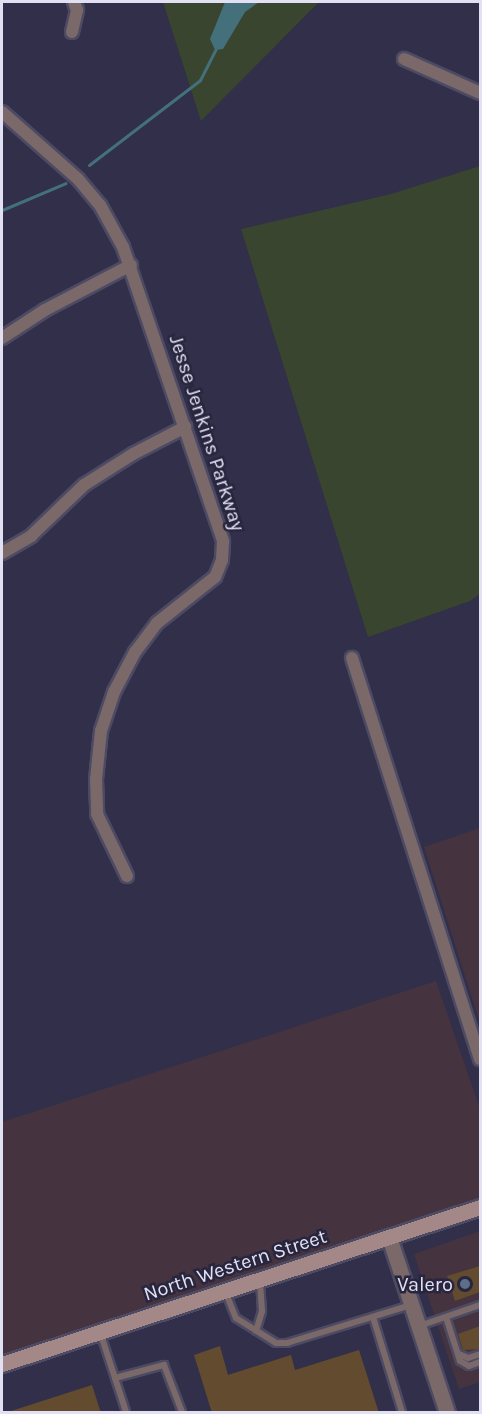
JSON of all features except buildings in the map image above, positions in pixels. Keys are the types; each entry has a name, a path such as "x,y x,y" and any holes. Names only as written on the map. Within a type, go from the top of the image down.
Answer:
{"main road":[{"name":"North Western Street","path":"2,1364 480,1209"}],"street":[{"path":"72,32 77,10 74,2"},
{"path":"404,59 480,93"},
{"name":"Jesse Jenkins Parkway","path":"2,112 78,179 100,205 131,265 224,553 216,577 157,623 135,652 114,692 101,731 97,814 126,876"},
{"path":"2,338 45,309 131,265"},
{"path":"2,553 31,536 103,472 185,427"},
{"path":"352,658 480,1059"},
{"path":"389,1237 447,1413"}],"lane":[{"path":"256,1331 262,1311 260,1279"},
{"path":"225,1290 236,1318 265,1340 287,1344 412,1305"},
{"path":"419,1326 480,1305"},
{"path":"373,1317 402,1413"},
{"path":"446,1317 464,1365 480,1362"},
{"path":"99,1332 126,1411"},
{"path":"458,1354 468,1358 480,1354"},
{"path":"115,1378 164,1365 182,1413"}],"shaded area":[{"path":"163,2 319,2 201,121"},
{"path":"225,2 259,2 245,12 223,49 215,50 210,39"},
{"path":"480,166 480,594 470,601 368,637 241,229 391,194"},
{"path":"480,828 480,1023 424,847"},
{"path":"436,981 480,1109 480,1207 2,1364 2,1122"},
{"path":"480,1231 480,1382 459,1389 414,1254"}],"waterway":[{"path":"89,165 200,80 216,48"},
{"path":"2,210 66,183"}],"place":[{"name":"Valero","path":"465,1284"}]}
